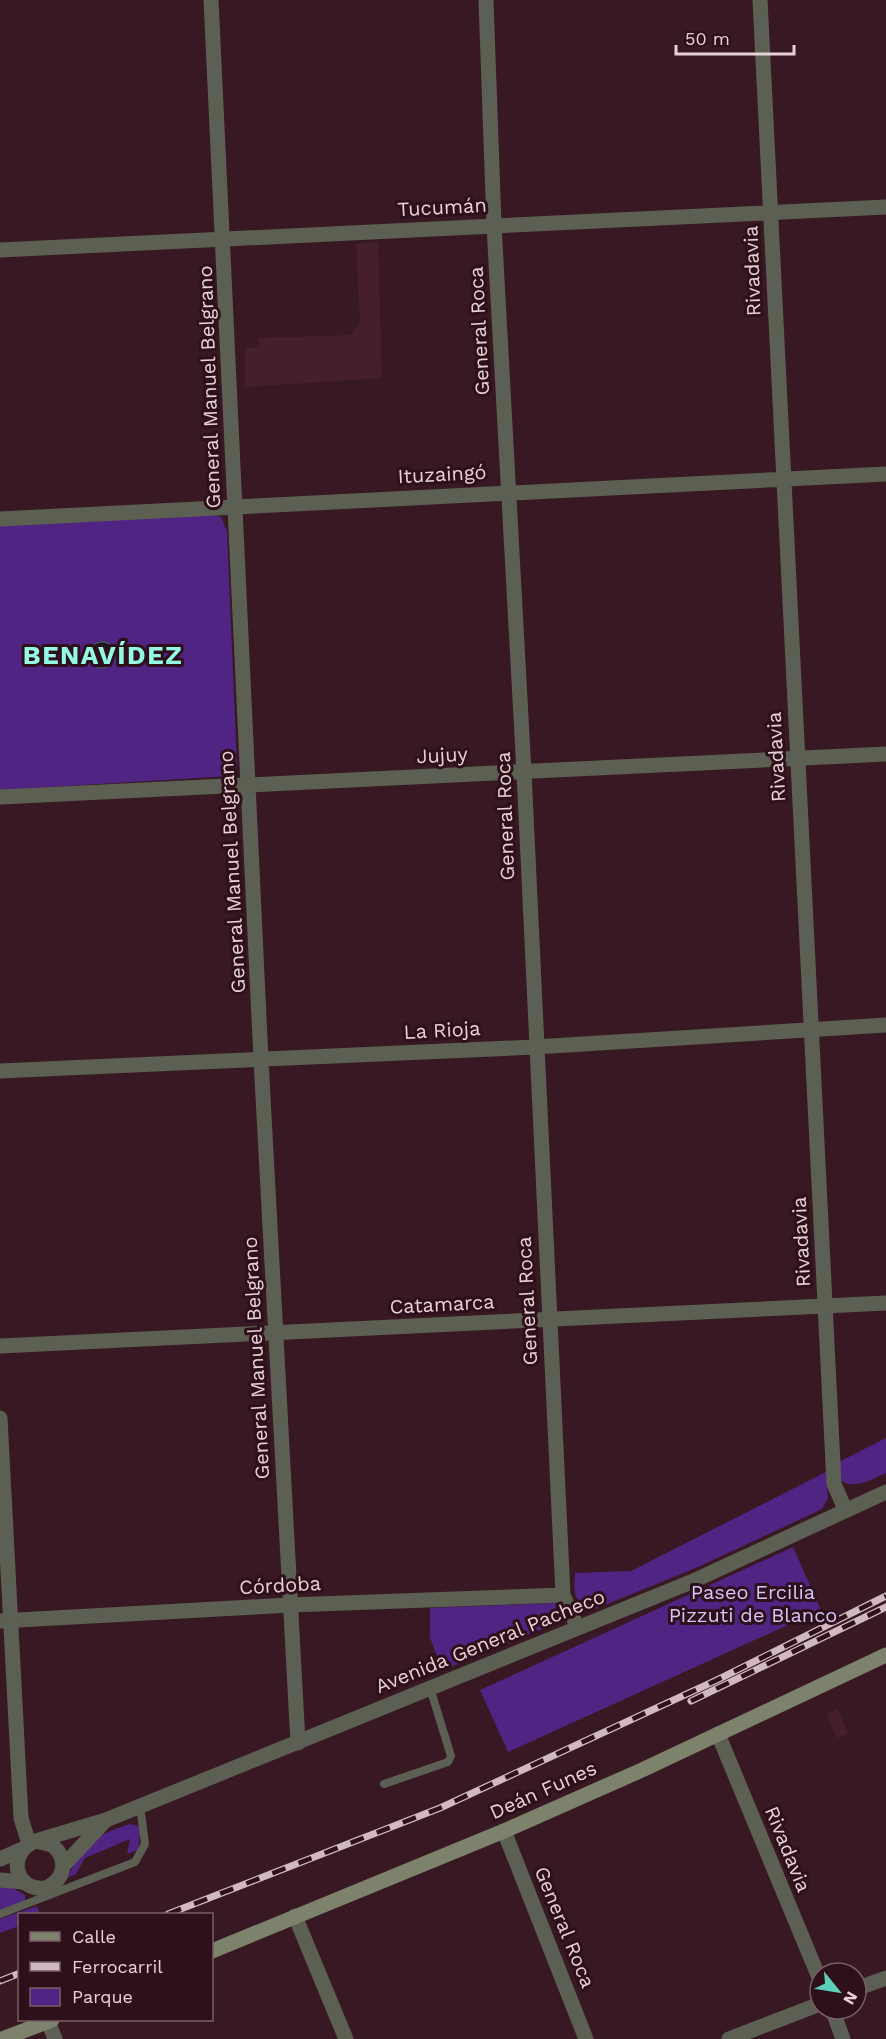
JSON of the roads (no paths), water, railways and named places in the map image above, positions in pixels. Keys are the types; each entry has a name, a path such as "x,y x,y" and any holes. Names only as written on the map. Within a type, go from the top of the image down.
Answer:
{"main road":[{"name":"Deán Funes","path":"213,1951 504,1831 886,1655"},
{"path":"2,2039 47,2021"}],"street":[{"name":"General Manuel Belgrano","path":"211,0 261,1060 298,1743"},
{"name":"General Roca","path":"486,0 494,225 510,492 563,1595 577,1626"},
{"name":"Rivadavia","path":"760,0 782,480 834,1484 845,1509"},
{"name":"Tucumán","path":"0,250 886,207"},
{"name":"Ituzaingó","path":"0,519 886,474"},
{"name":"Jujuy","path":"0,797 886,754"},
{"name":"La Rioja","path":"0,1071 535,1047 886,1025"},
{"name":"Catamarca","path":"0,1347 886,1303"},
{"path":"0,1418 5,1620 21,1818 29,1845"},
{"name":"Avenida General Pacheco","path":"0,1859 29,1845 106,1820 298,1743 577,1626 691,1582 886,1492"},
{"name":"Córdoba","path":"5,1620 290,1605 563,1595"},
{"name":"Rivadavia","path":"718,1734 812,1961"},
{"name":"Avenida General Pacheco","path":"64,1865 106,1820"},
{"name":"General Roca","path":"504,1831 586,2039"},
{"path":"0,1880 23,1882 46,1893 58,1880 64,1865 58,1850 52,1845 29,1845"},
{"path":"23,1882 16,1869 16,1862 29,1845"},
{"path":"296,1916 346,2039"},
{"path":"868,1985 886,1978"},
{"path":"729,2039 808,2009"},
{"path":"50,2021 55,2039"},
{"path":"836,2021 843,2039"}],"lane":[{"path":"384,1784 448,1762 451,1756 430,1688"},
{"path":"0,1914 46,1893 135,1862 145,1844 140,1806"}],"water":[{"path":"102,642 111,646 115,655 111,664 102,668 93,664 89,655 93,646"}],"railway":[{"path":"171,1913 440,1808 717,1680 886,1596"},
{"path":"691,1701 886,1607"},
{"path":"0,1981 18,1974"}],"district":[{"name":"BENAVÍDEZ","path":"103,655"}],"park label":[{"name":"Paseo Ercilia Pizzuti de Blanco","path":"753,1604"}]}
